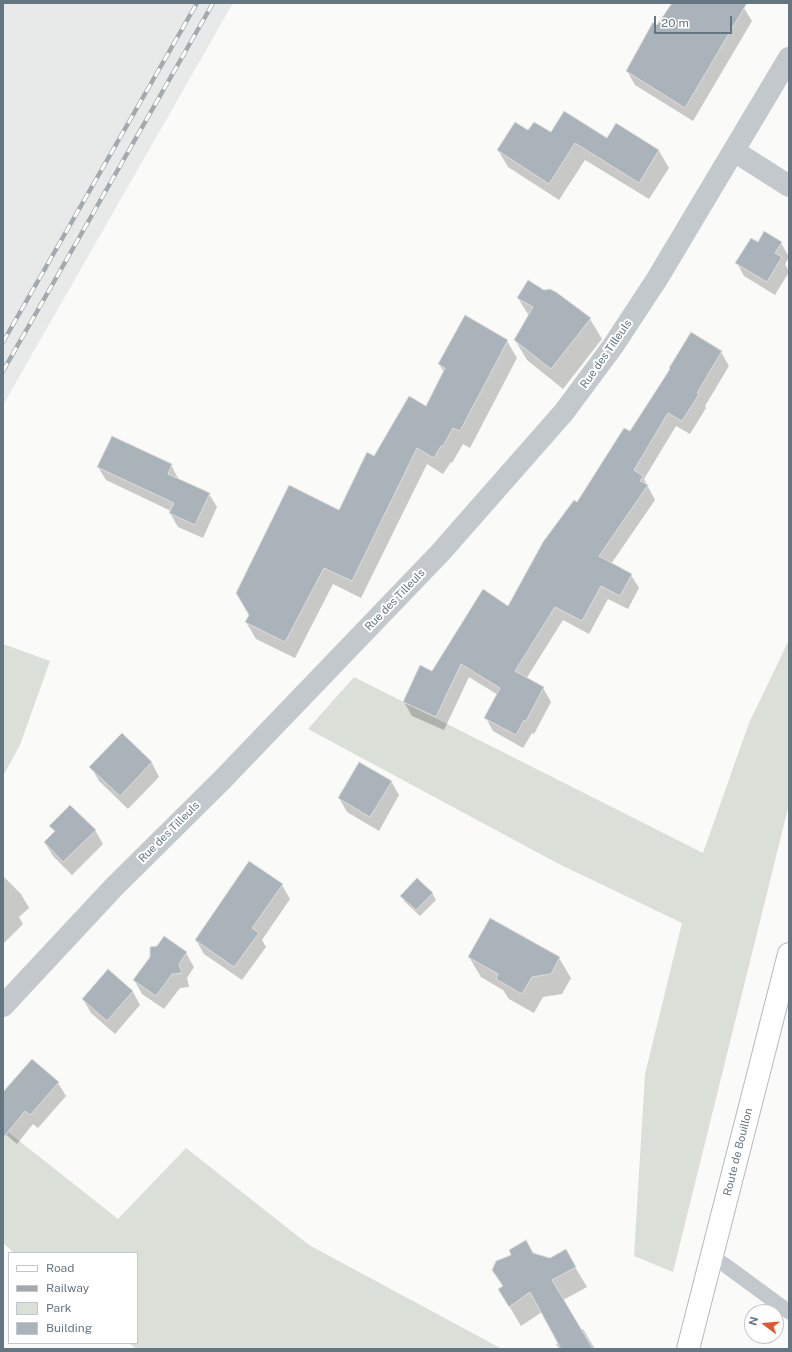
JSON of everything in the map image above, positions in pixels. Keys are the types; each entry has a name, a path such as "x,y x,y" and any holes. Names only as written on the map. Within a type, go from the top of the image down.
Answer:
{"main road":[{"name":"Route de Bouillon","path":"688,1349 789,954"}],"street":[{"name":"Rue des Tilleuls","path":"3,1006 114,888 222,780 440,553 564,412 613,346 657,279 789,58"},
{"path":"734,151 789,186"}],"lane":[{"path":"711,1257 725,1265 789,1312"}],"shaded area":[{"path":"3,3 233,3 3,405"}],"green space":[{"path":"789,640 789,804 673,1272 634,1256 645,1074 682,923 557,863 308,729 354,677 703,853 749,723"},
{"path":"3,644 50,661 20,745 3,776"},
{"path":"3,1128 118,1219 186,1148 309,1245 502,1349 137,1349 130,1344 138,1344 138,1252 13,1252 3,1243"}],"building":[{"path":"672,3 747,3 685,108 626,71 653,22 657,25"},
{"path":"564,111 607,138 616,123 659,150 639,183 575,143 549,184 497,150 515,122 528,130 534,122 551,132"},
{"path":"764,231 782,242 775,253 782,257 767,282 735,263 751,238 758,242"},
{"path":"528,280 544,290 550,289 556,292 591,318 551,369 514,340 533,307 517,298"},
{"path":"465,315 508,340 460,431 453,428 434,458 417,448 352,581 324,568 285,642 245,622 249,615 236,593 289,485 339,510 367,452 374,456 409,396 426,406 445,368 438,364"},
{"path":"691,332 722,351 697,393 699,394 682,421 668,413 634,470 643,476 640,481 648,485 599,556 632,574 620,596 601,586 582,621 555,607 515,671 544,687 526,721 524,720 516,735 484,718 500,688 461,664 436,717 403,702 420,665 432,671 483,589 508,606 543,542 574,500 577,502 624,428 630,431 670,369 669,368"},
{"path":"112,436 172,464 168,474 210,493 195,525 169,513 174,503 97,467"},
{"path":"122,733 152,762 120,796 89,767"},
{"path":"359,762 392,781 370,817 338,798"},
{"path":"70,805 96,830 63,862 44,842 55,831 49,826"},
{"path":"249,861 283,884 252,928 259,933 234,967 195,940"},
{"path":"417,878 433,893 416,910 400,896"},
{"path":"490,918 560,957 551,974 532,977 522,994 496,979 498,974 468,957"},
{"path":"164,936 187,952 179,964 182,973 172,974 156,996 133,980 150,957 150,947 157,946"},
{"path":"108,969 133,991 107,1021 82,999"},
{"path":"32,1059 59,1082 30,1115 25,1111 3,1138 3,1092"},
{"path":"526,1240 533,1253 550,1258 566,1249 576,1267 552,1280 593,1349 561,1349 530,1292 509,1307 498,1289 503,1286 492,1270 496,1261 511,1255 509,1250"}],"railway":[{"path":"3,342 197,3"},
{"path":"3,371 213,3"}]}
